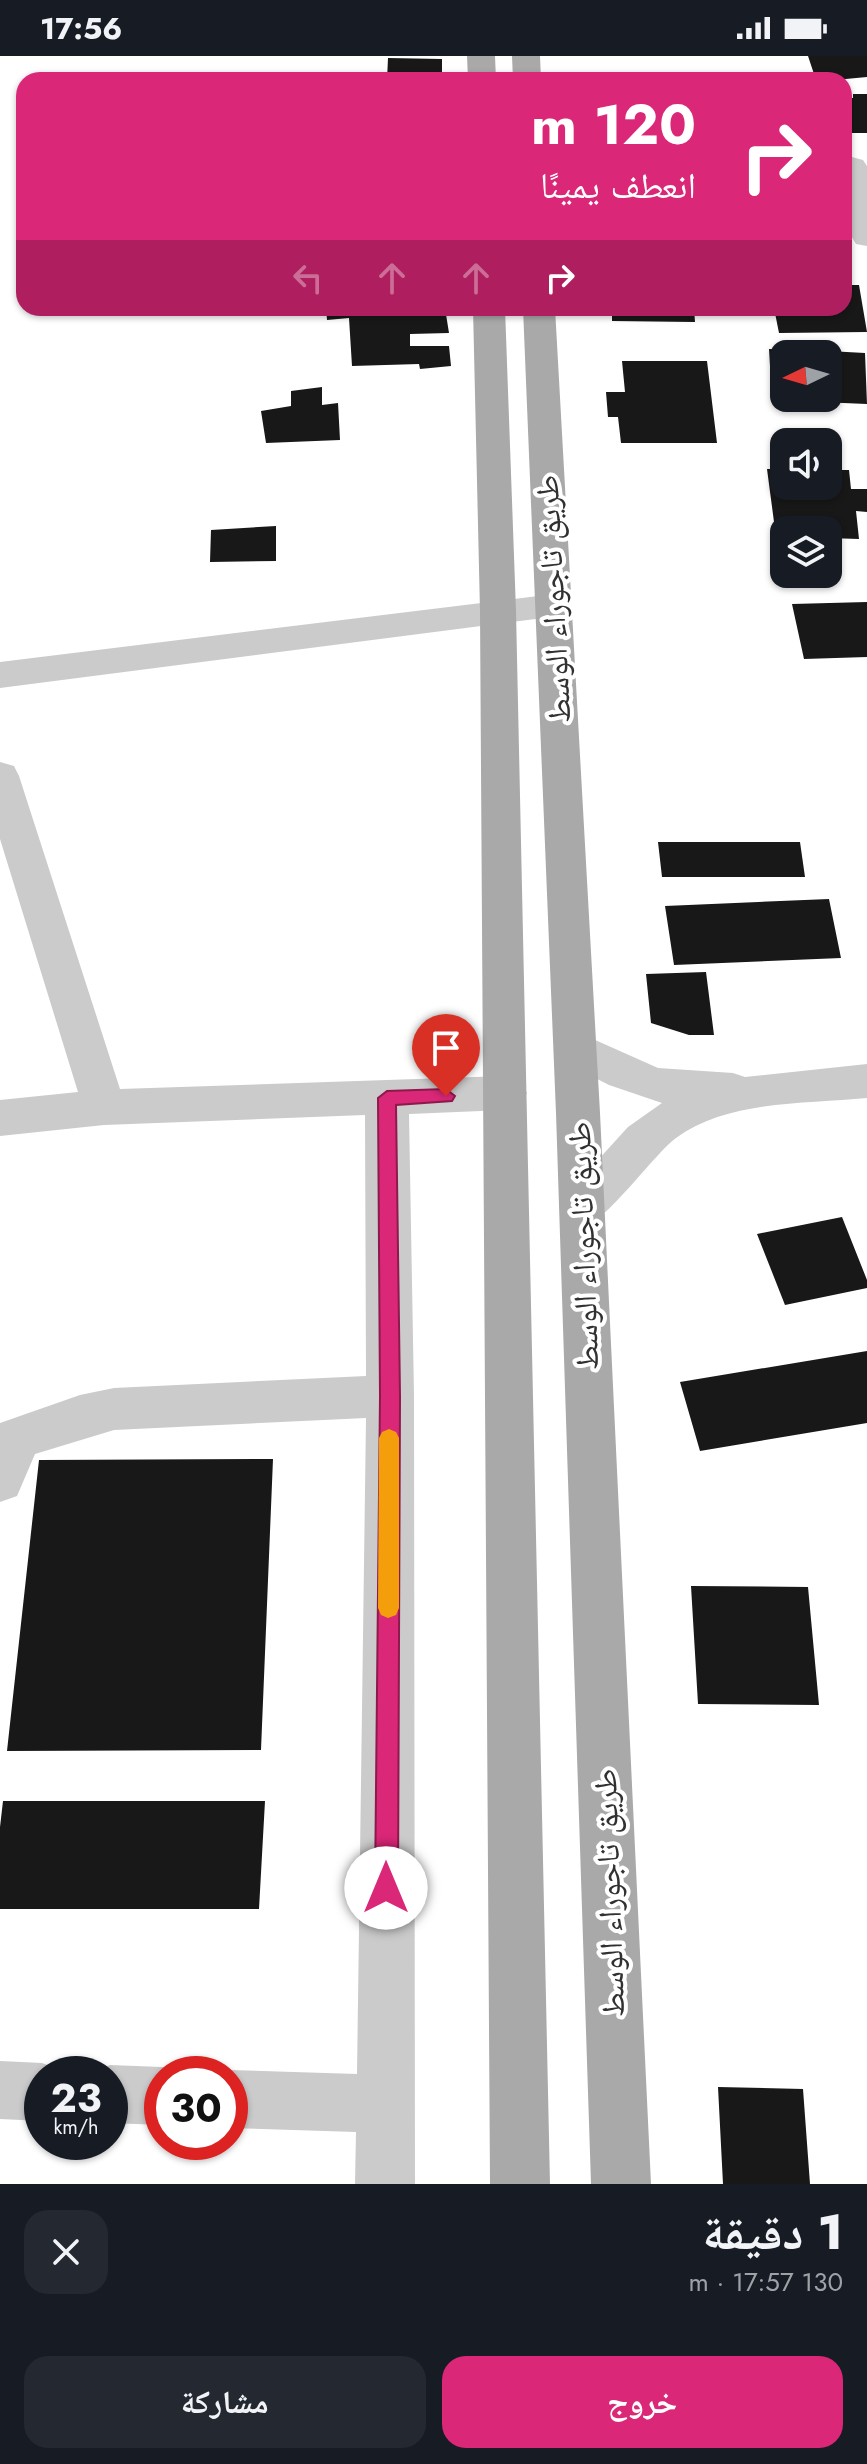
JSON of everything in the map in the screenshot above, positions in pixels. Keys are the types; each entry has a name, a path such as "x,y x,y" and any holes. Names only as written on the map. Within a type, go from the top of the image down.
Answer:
{"main road":[{"path":"489,316 498,611 520,2184"},
{"name":"طريق تاجوراء الوسط","path":"539,316 582,1208 621,2184"}],"street":[{"path":"854,166 867,237"},
{"path":"0,675 554,606"},
{"path":"0,776 104,1107"},
{"path":"575,1048 624,1073 657,1085 759,1092"},
{"path":"582,1208 662,1124 704,1105 759,1092 867,1081"},
{"path":"0,1118 104,1107 505,1093"},
{"path":"385,2184 390,1396 387,1098"},
{"path":"0,1480 17,1439 80,1417 114,1409 390,1396"},
{"path":"0,2090 24,2091"},
{"path":"248,2100 385,2104"}],"building":[{"path":"808,56 867,56 867,77 852,78 852,72 813,72"},
{"path":"388,58 442,59 442,72 387,72"},
{"path":"853,94 867,94 867,133 852,133"},
{"path":"852,285 859,285 867,332 779,333 776,316 852,316"},
{"path":"327,316 446,316 449,333 410,334 410,346 449,346 451,366 420,369 419,364 352,366 349,318 327,320"},
{"path":"612,316 695,316 695,322 612,321"},
{"path":"842,352 865,353 867,404 842,403"},
{"path":"622,361 707,361 717,443 621,443 618,417 608,417 606,392 625,392"},
{"path":"322,387 322,405 338,403 340,440 266,443 261,411 291,406 291,391"},
{"path":"842,470 849,470 851,489 867,489 867,512 856,511 859,539 842,538 842,516 773,516 771,500 842,500"},
{"path":"276,526 276,561 210,562 211,530"},
{"path":"867,602 867,657 804,659 792,604"},
{"path":"658,842 800,842 805,877 662,877"},
{"path":"829,899 841,958 674,965 665,906"},
{"path":"706,972 714,1035 689,1035 651,1023 646,974"},
{"path":"842,1217 867,1280 867,1288 785,1305 757,1234"},
{"path":"867,1351 867,1423 700,1451 680,1382"},
{"path":"273,1459 261,1750 7,1751 39,1460"},
{"path":"691,1586 808,1587 819,1705 698,1704"},
{"path":"3,1801 265,1801 259,1909 0,1909"},
{"path":"718,2087 803,2089 810,2184 723,2184"}],"slow traffic":[{"path":"388,1608 389,1438"}],"route":[{"path":"386,1888 390,1396 387,1098 446,1096"}]}
